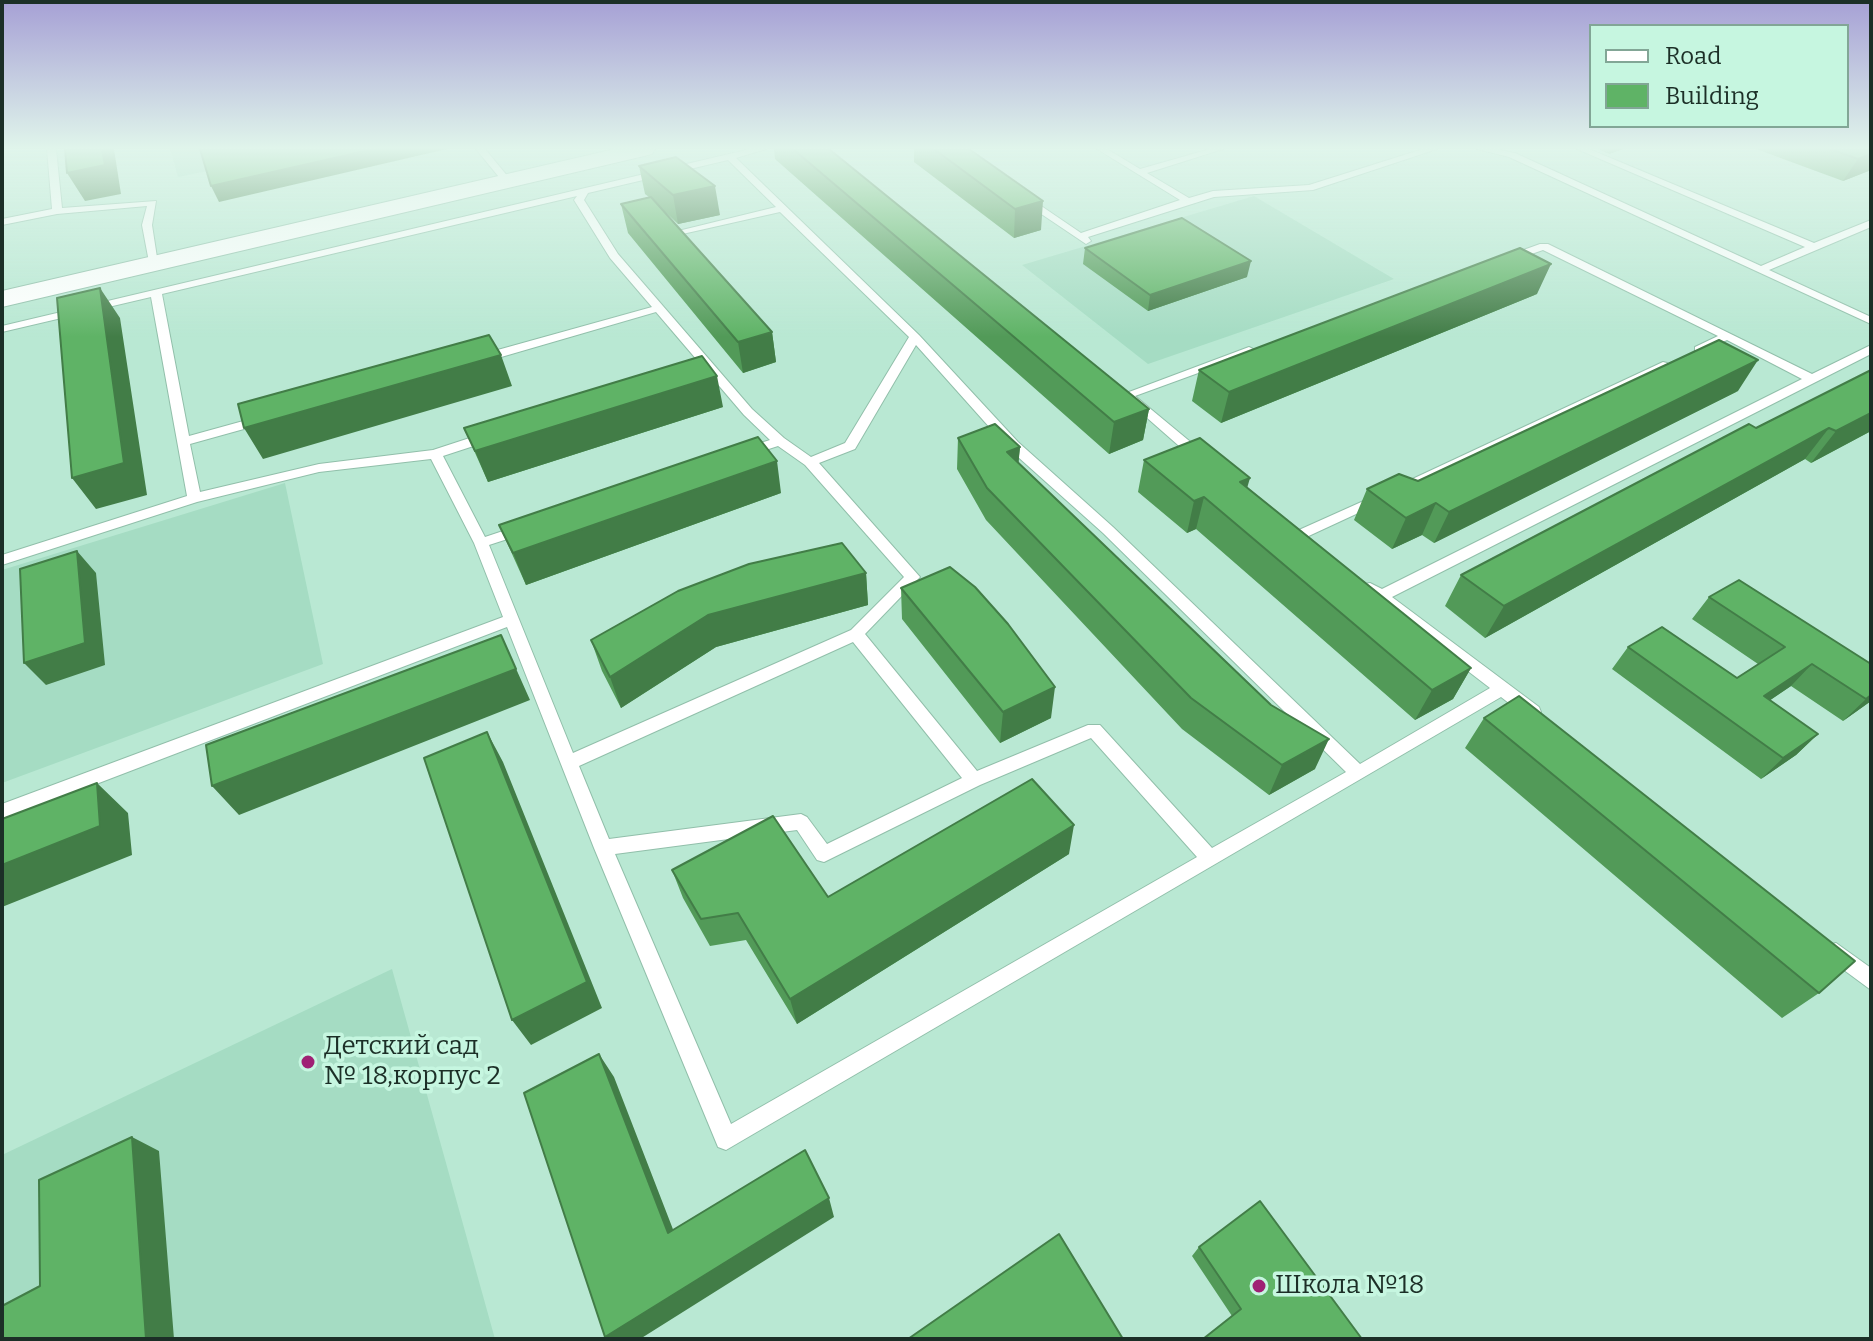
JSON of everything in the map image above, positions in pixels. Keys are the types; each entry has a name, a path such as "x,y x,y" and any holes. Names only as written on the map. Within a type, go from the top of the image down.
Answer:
{"street":[{"path":"2,299 370,212"}],"lane":[{"path":"2,222 54,212"},
{"path":"151,212 147,225 154,262"},
{"path":"2,329 496,212"},
{"path":"570,762 856,634 913,577 810,462 779,441 748,412 614,256 586,212"},
{"path":"682,233 769,212"},
{"path":"787,212 915,337 1013,445 1108,530 1359,773"},
{"path":"1043,212 1082,239 1158,212"},
{"path":"1634,212 1871,321"},
{"path":"1730,212 1814,247"},
{"path":"1760,270 1871,223"},
{"path":"1499,262 1544,246 1810,378"},
{"path":"156,294 194,498"},
{"path":"460,364 659,308"},
{"path":"1684,356 1727,336"},
{"path":"810,462 850,446 915,337"},
{"path":"1211,466 1120,390 1261,347"},
{"path":"1381,596 1871,349"},
{"path":"1295,536 1669,363"},
{"path":"695,372 710,368"},
{"path":"183,442 275,416"},
{"path":"2,560 194,498 319,468 435,454 507,431"},
{"path":"734,456 779,441"},
{"path":"435,454 481,543 603,848 726,1139 1503,688"},
{"path":"481,543 540,523"},
{"path":"1357,579 1540,717"},
{"path":"2,812 510,620"},
{"path":"856,634 974,780"},
{"path":"603,848 801,822 824,854 974,780 1094,730 1210,859"},
{"path":"1822,941 1871,980"}],"shaded area":[{"path":"1202,212 1280,212 1394,279 1148,364 1022,265"},
{"path":"285,483 323,664 2,783 2,570"},
{"name":"Детский сад № 18,корпус 2","path":"392,969 495,1339 2,1339 2,1155"}],"building":[{"path":"627,212 664,212 772,332 738,342"},
{"path":"867,212 906,212 1149,409 1114,422"},
{"path":"1182,218 1251,261 1150,295 1085,248"},
{"path":"1520,248 1551,264 1229,392 1199,370"},
{"path":"100,288 124,463 72,478 57,298"},
{"path":"489,335 501,355 244,428 238,404"},
{"path":"1719,340 1758,360 1449,512 1436,503 1406,518 1367,489 1399,474 1418,481"},
{"path":"702,356 717,376 475,451 464,428"},
{"path":"1871,370 1871,413 1836,431 1829,428 1504,606 1461,575 1749,424 1756,428"},
{"path":"995,424 1020,447 1007,452 1271,705 1329,739 1282,765 1191,698 987,488 958,438"},
{"path":"758,437 777,461 513,553 499,525"},
{"path":"1200,438 1250,478 1240,482 1471,668 1432,690 1204,497 1194,501 1144,460"},
{"path":"842,543 866,573 708,615 610,677 591,640 678,591 749,564"},
{"path":"77,551 85,643 24,663 20,569"},
{"path":"950,567 975,587 1008,624 1055,687 1003,712 901,588"},
{"path":"1739,580 1871,664 1871,695 1866,699 1812,664 1764,696 1818,734 1783,758 1628,647 1662,627 1737,678 1785,647 1709,597"},
{"path":"501,635 516,669 212,786 206,745"},
{"path":"1519,696 1855,961 1819,993 1484,718"},
{"path":"487,732 587,982 512,1020 424,758"},
{"path":"1032,779 1074,825 790,999 738,913 701,919 672,870 773,816 828,897"},
{"path":"97,783 100,826 2,865 2,819"},
{"path":"599,1054 668,1233 805,1150 829,1198 605,1337 524,1093"},
{"path":"132,1137 146,1339 2,1339 2,1306 40,1286 39,1180"},
{"name":"Школа №18","path":"1260,1201 1362,1339 1203,1339 1241,1309 1199,1247"},
{"path":"1059,1234 1123,1339 908,1339"}],"place":[{"name":"Детский сад № 18,корпус 2","path":"308,1062"},
{"name":"Школа №18","path":"1259,1286"}]}
